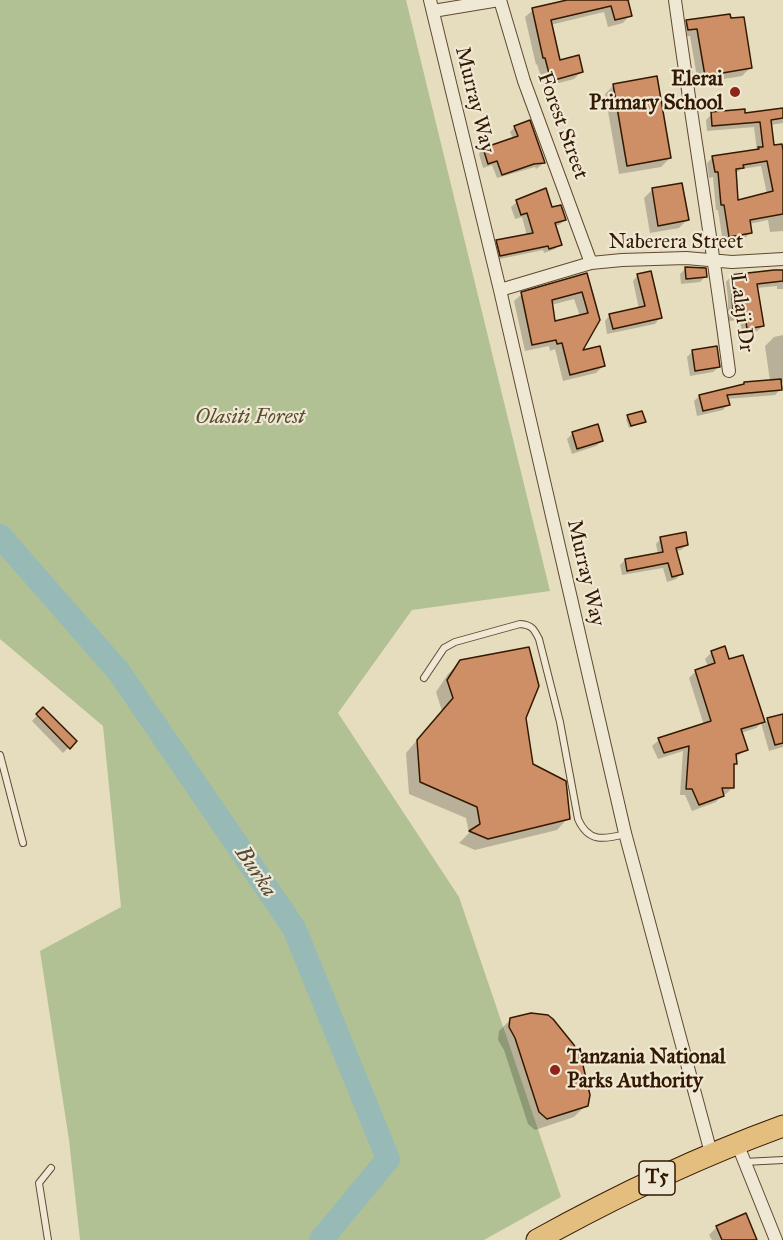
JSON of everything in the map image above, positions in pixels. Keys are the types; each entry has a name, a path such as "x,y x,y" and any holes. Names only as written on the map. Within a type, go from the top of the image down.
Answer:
{"highway":[{"name":"T5","path":"537,1240 632,1190 711,1153 740,1152 783,1126"}],"street":[{"path":"432,5 499,0"},
{"name":"Forest Street","path":"499,0 524,81 591,264"},
{"name":"Lalaji Dr","path":"675,0 691,118 715,259 729,371"},
{"name":"Murray Way","path":"432,5 625,833 711,1153"},
{"name":"Naberera Street","path":"500,290 591,264 622,260 715,259 732,262 783,259"},
{"path":"740,1152 776,1240"}],"lane":[{"path":"424,678 444,648 455,642 520,624 529,625 534,629 542,649 560,722 578,819 582,828 590,836 597,838 611,838 625,833"},
{"path":"0,755 23,843"},
{"path":"740,1152 783,1160"},
{"path":"48,1240 39,1182 51,1168"}],"green space":[{"name":"Olasiti Forest","path":"0,0 406,0 550,591 412,610 338,713 459,897 561,1197 484,1240 80,1240 69,1140 40,951 121,907 103,726 0,639"}],"building":[{"path":"567,0 628,0 632,16 615,20 611,6 551,20 560,60 579,55 583,72 551,81 545,58 543,58 532,8"},
{"path":"730,14 731,18 744,17 752,68 705,76 697,29 688,30 686,20"},
{"path":"657,76 671,158 627,166 613,84"},
{"path":"783,108 783,118 771,120 774,145 782,144 783,151 783,214 750,220 752,233 729,237 724,205 721,205 718,172 715,172 712,156 763,147 760,122 712,126 711,112 745,109 745,113","holes":["767,161 773,191 738,200 736,169 744,168 743,165"]},
{"path":"530,120 545,163 534,164 502,175 497,161 488,164 483,148 518,136 514,126"},
{"path":"682,183 689,220 658,226 652,188"},
{"path":"546,188 552,207 561,205 566,220 555,223 562,245 500,256 496,240 533,233 527,213 521,215 516,200"},
{"path":"685,267 706,268 707,277 686,279"},
{"path":"783,270 783,281 757,284 764,326 747,329 745,315 733,316 730,275"},
{"path":"651,271 662,318 613,329 609,314 645,306 637,274"},
{"path":"587,273 600,320 583,350 600,346 605,366 570,375 562,343 557,344 556,340 532,345 521,292","holes":["582,292 588,313 555,321 552,300"]},
{"path":"717,346 720,367 695,371 692,350"},
{"path":"781,379 782,390 727,395 730,405 703,411 699,395 744,384 744,382"},
{"path":"642,411 646,422 631,426 627,415"},
{"path":"598,424 603,441 577,449 572,432"},
{"path":"686,532 688,545 676,548 683,574 672,577 668,563 627,571 625,559 663,552 660,537"},
{"path":"725,646 729,659 743,655 765,722 741,729 748,750 736,754 734,788 722,788 724,796 699,805 692,789 686,789 689,746 664,753 658,738 711,721 695,670 715,663 711,651"},
{"path":"529,647 539,686 526,718 533,764 566,781 570,819 488,839 469,831 480,824 477,807 420,782 417,740 453,698 447,680 460,660"},
{"path":"43,707 77,741 70,749 36,714"},
{"path":"783,714 783,743 775,745 767,718"},
{"name":"Tanzania National Parks Authority","path":"531,1013 548,1015 574,1045 582,1061 590,1095 588,1106 547,1119 539,1112 515,1038 509,1027 510,1018"},
{"path":"746,1213 757,1240 722,1240 716,1226"}],"waterway":[{"name":"Burka","path":"0,536 119,672 294,928 388,1159 321,1240"}],"place":[{"name":"Elerai Primary School","path":"735,92"},
{"name":"Tanzania National Parks Authority","path":"555,1070"}]}
